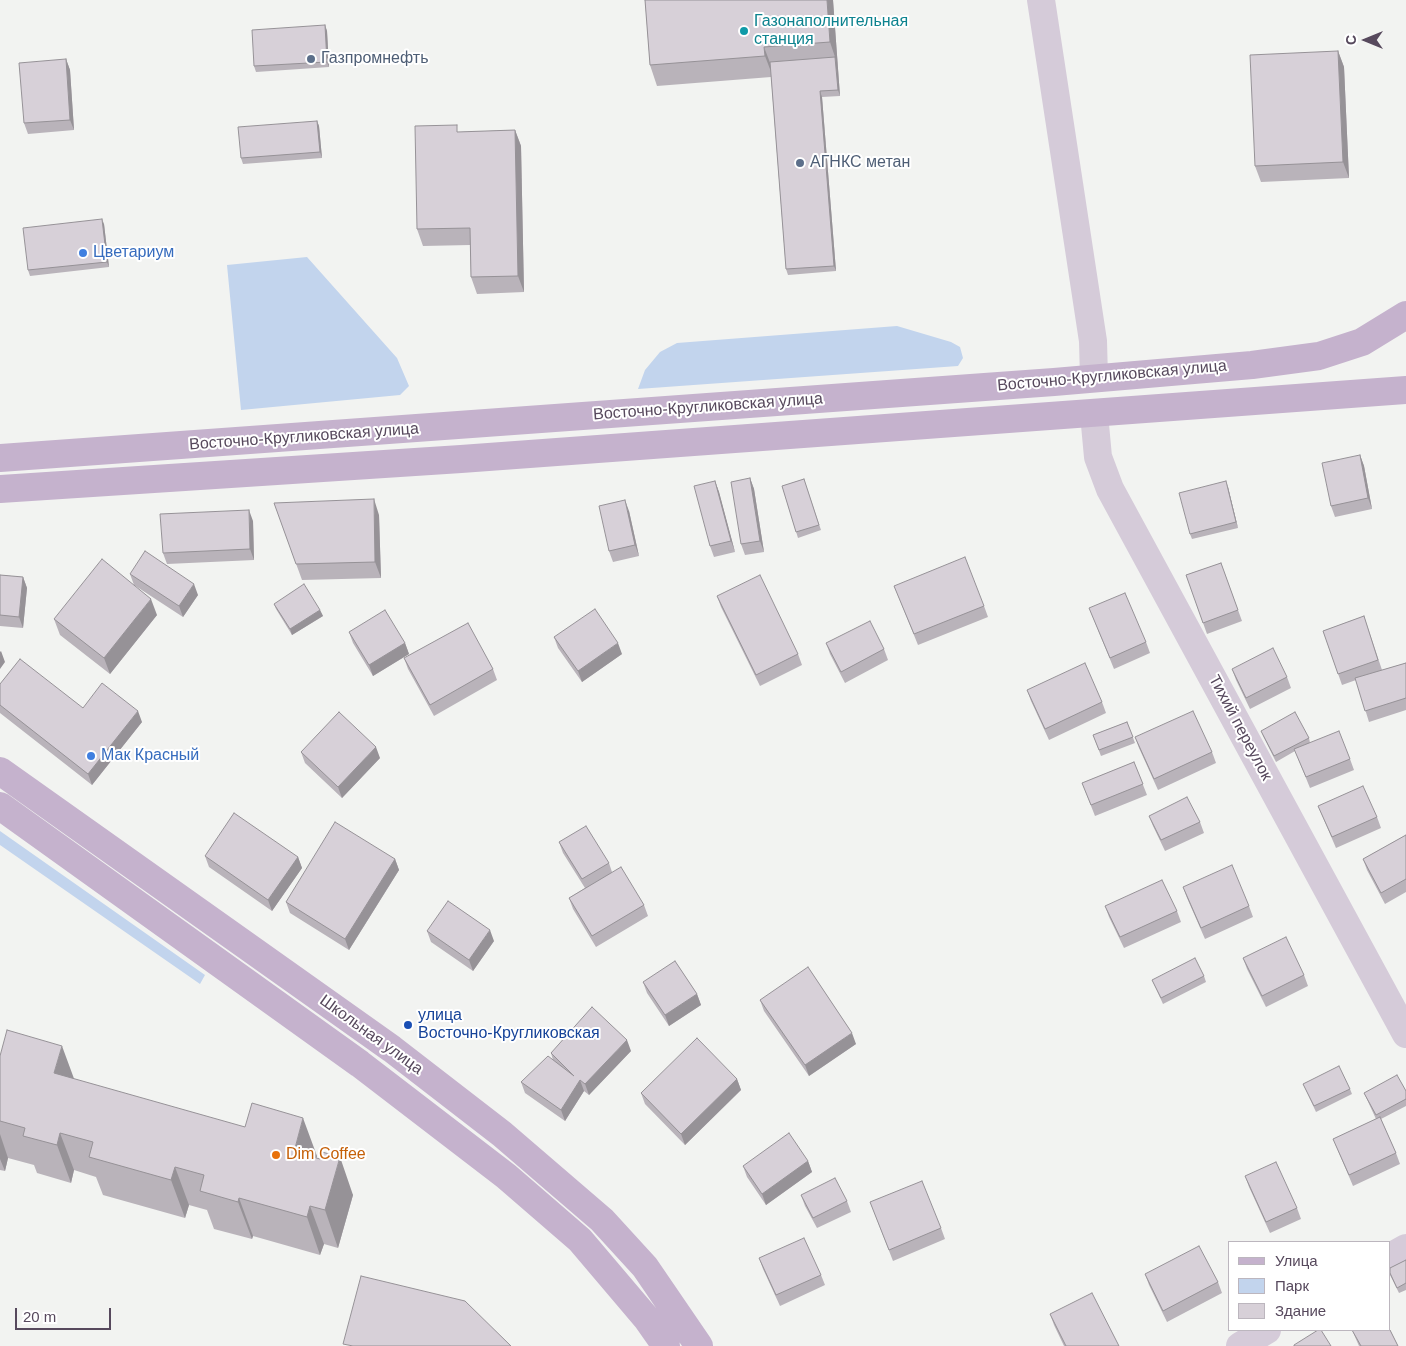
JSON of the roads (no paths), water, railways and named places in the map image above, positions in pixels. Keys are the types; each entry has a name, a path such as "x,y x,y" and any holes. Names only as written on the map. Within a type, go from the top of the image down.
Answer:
{"main road":[{"name":"Восточно-Кругликовская улица","path":"0,458 1252,365 1318,356 1362,342 1406,315"},
{"name":"Восточно-Кругликовская улица","path":"0,489 462,459 1406,390"},
{"name":"Школьная улица","path":"0,771 384,1043 517,1146 602,1220 639,1261 672,1304 699,1346"},
{"name":"Школьная улица","path":"0,806 360,1064 506,1176 580,1240 630,1298 666,1346"}],"street":[{"path":"1041,0 1093,341 1094,378"},
{"name":"Тихий переулок","path":"1094,414 1098,457 1110,489 1406,1034"},
{"path":"1391,1256 1406,1248"},
{"path":"1240,1346 1265,1331"}],"place":[{"name":"Газонаполнительная станция","path":"744,31"},
{"name":"Газпромнефть","path":"311,59"},
{"name":"АГНКС метан","path":"800,163"},
{"name":"Цветариум","path":"83,253"},
{"name":"Мак Красный","path":"91,756"},
{"name":"улица Восточно-Кругликовская","path":"408,1025"},
{"name":"Dim Coffee","path":"276,1155"}]}
